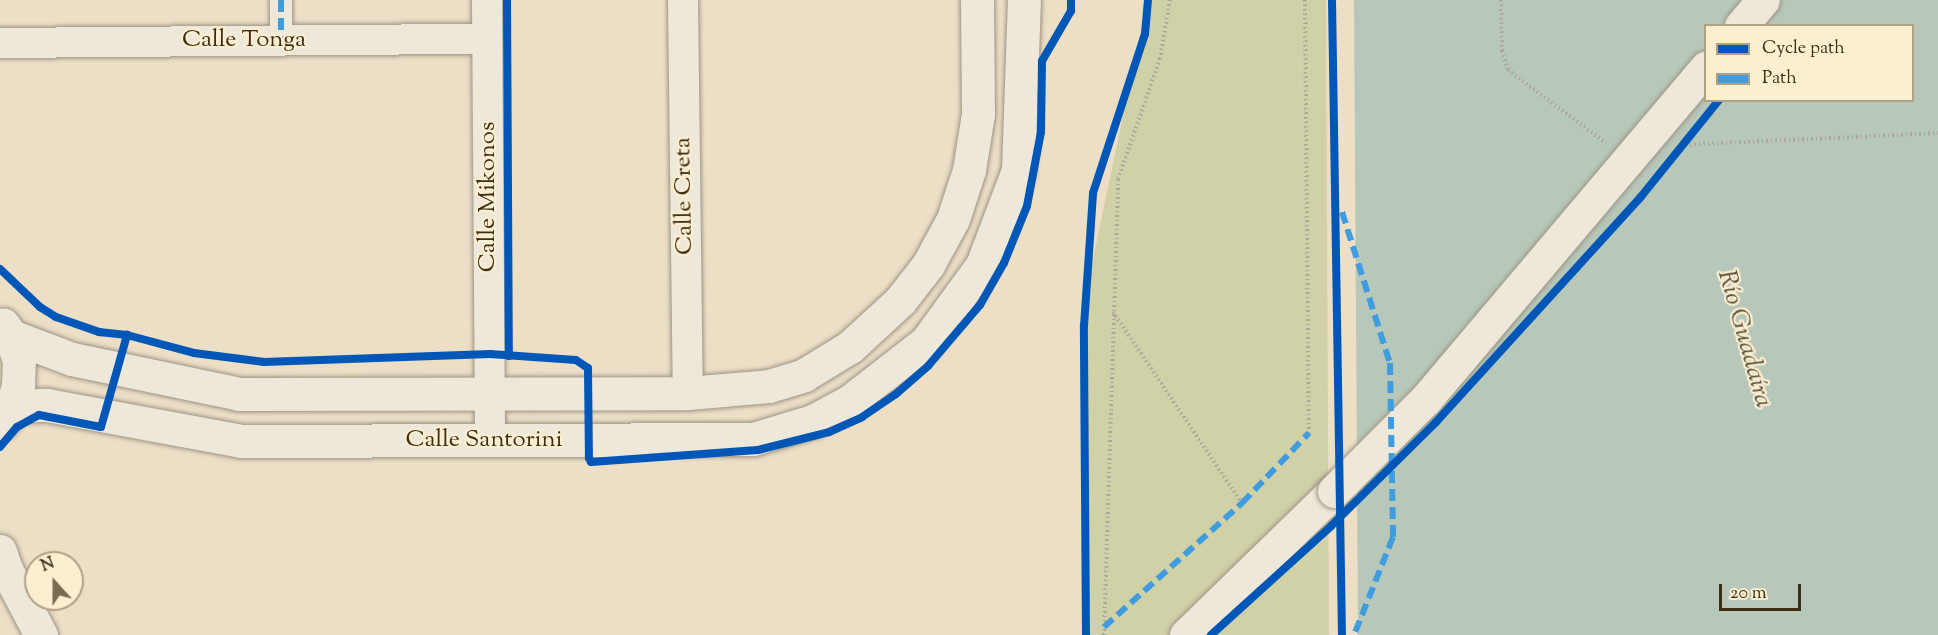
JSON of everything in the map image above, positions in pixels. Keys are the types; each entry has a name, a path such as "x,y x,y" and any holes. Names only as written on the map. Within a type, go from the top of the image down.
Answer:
{"street":[{"path":"281,0 281,40"},
{"name":"Calle Mikonos","path":"487,0 490,441"},
{"name":"Calle Creta","path":"683,0 688,393"},
{"name":"Calle Santorini","path":"6,328 72,359 239,394 688,393 769,386 804,375 850,347 900,300 928,265 953,219 969,170 978,114 977,0"},
{"name":"Calle Santorini","path":"6,416 47,405 242,441 753,439 813,421 850,401 926,342 982,265 1018,170 1024,0"},
{"path":"1743,24 1762,0"},
{"name":"Calle Tonga","path":"0,43 487,39"},
{"path":"1186,635 1426,399 1704,70"},
{"path":"6,328 19,361 18,386 6,416"},
{"path":"0,551 6,569 41,635"}],"path":[{"path":"1104,635 1112,311 1118,179 1160,59 1170,0"},
{"path":"1305,0 1310,433"},
{"path":"1501,0 1502,51 1508,70 1599,141 1610,145"},
{"path":"1677,149 1885,134 1938,133"},
{"path":"1677,149 1690,136"},
{"path":"1112,311 1242,503"}],"green space":[{"path":"1147,0 1326,0 1329,635 1089,635 1086,293"}],"water":[{"name":"Río Guadaíra","path":"1354,0 1938,0 1938,635 1358,635"}],"marked path":[{"path":"281,0 281,41"},
{"path":"1342,212 1390,363 1393,537 1354,635"},
{"path":"1104,627 1242,503 1309,433"}],"cycle path":[{"path":"507,0 509,356"},
{"path":"0,269 40,307 56,317 99,332 127,335 194,353 264,362 490,354 576,360 588,368 589,458 591,462 758,450 829,432 862,417 896,394 928,366 980,305 1004,263 1027,206 1041,132 1042,61 1071,11 1071,0"},
{"path":"1086,635 1084,326 1093,193 1145,34 1148,0"},
{"path":"1332,0 1342,635"},
{"path":"1211,635 1331,526 1436,422 1640,198 1717,102"},
{"path":"0,447 17,427 39,415 101,427 127,335"}]}
